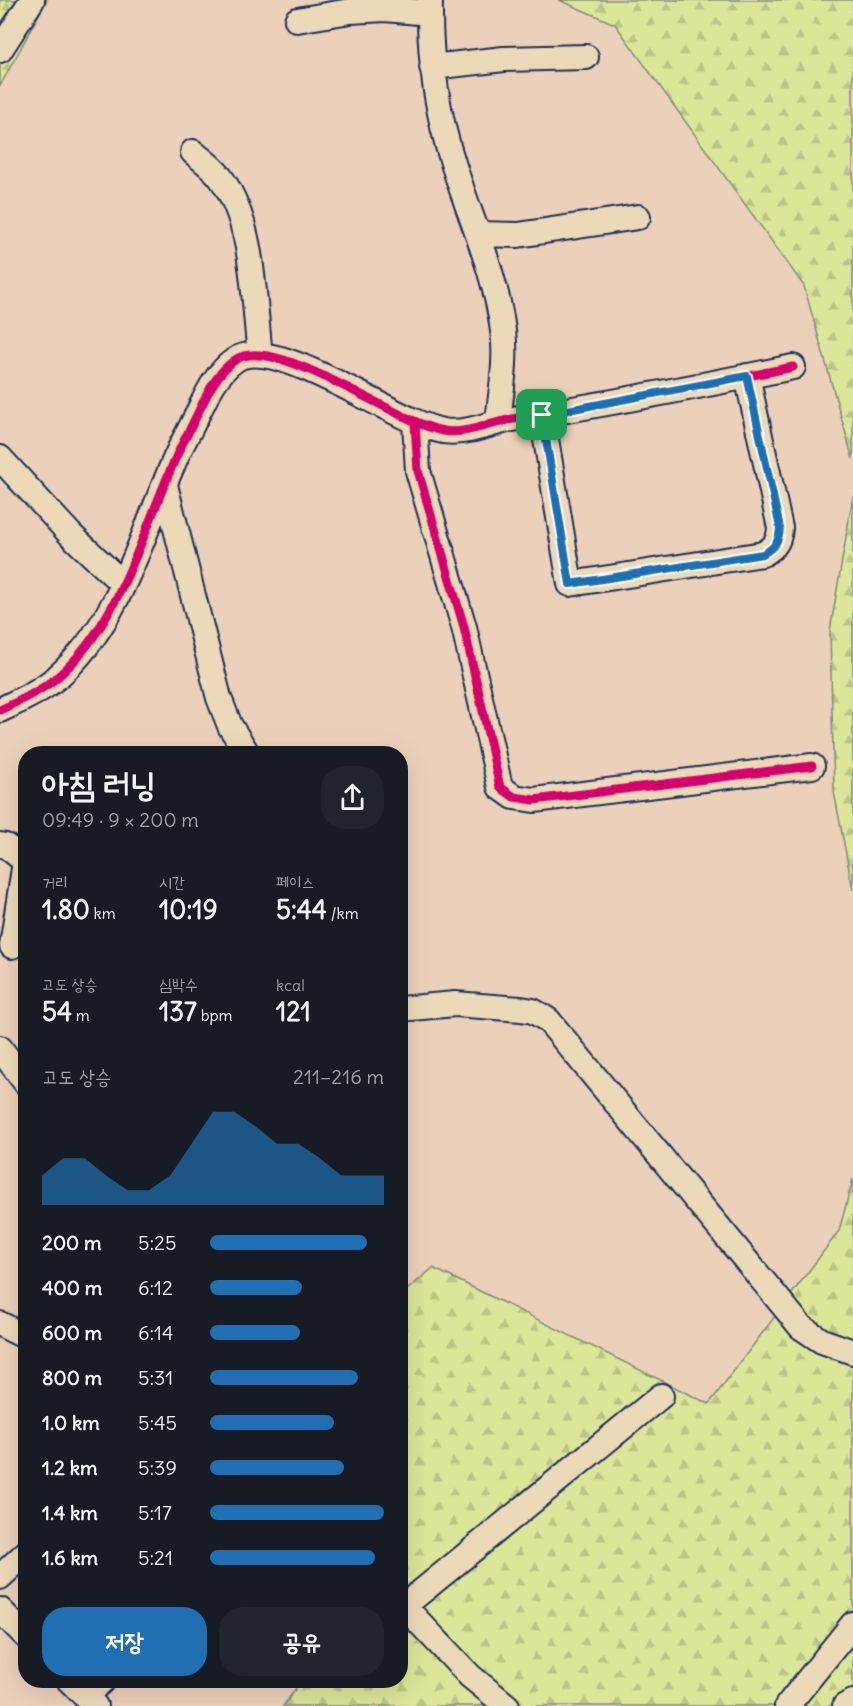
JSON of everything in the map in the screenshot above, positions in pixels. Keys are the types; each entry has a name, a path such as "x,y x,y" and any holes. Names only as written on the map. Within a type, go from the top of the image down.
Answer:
{"street":[{"path":"0,50 32,0"},
{"path":"297,20 350,11 430,7 429,42 435,98 453,164 494,287 503,332 504,366 498,422"},
{"path":"432,67 504,59 586,57"},
{"path":"193,152 220,176 233,199 242,225 253,270 253,300 260,354"},
{"path":"478,234 518,235 638,217"},
{"path":"0,710 39,691 66,670 89,642 114,603 147,531 173,464 214,381 237,358 260,354 298,364 415,423 444,431 463,431 498,422 793,367"},
{"path":"542,415 570,584 763,554 779,541 780,528 747,376"},
{"path":"415,423 418,471 464,627 500,787 514,797 534,800 812,766"},
{"path":"0,458 71,535 123,584"},
{"path":"165,485 219,698 230,726 243,746"},
{"path":"0,844 18,856"},
{"path":"12,946 18,907"},
{"path":"408,1008 455,1004 499,1007 533,1011 548,1020 801,1327 822,1341 853,1352"},
{"path":"0,1048 18,1072"},
{"path":"0,1324 18,1333"},
{"path":"408,1599 661,1396"},
{"path":"0,1577 18,1560"},
{"path":"408,1608 470,1676 507,1706"},
{"path":"0,1610 18,1628"},
{"path":"787,1706 853,1624"},
{"path":"845,1706 853,1702"}],"green space":[{"path":"0,0 47,0 0,86"},
{"path":"559,0 853,0 853,459 804,286 615,24"},
{"path":"853,496 853,890 834,792 830,631"},
{"path":"853,1179 853,1706 283,1706 296,1688 408,1688 408,1289 433,1268 709,1404 839,1231"}],"cycle path":[{"path":"0,710 34,693 58,677 84,649 101,625 129,573 175,459 204,400 227,366 235,360 253,355 277,358 306,368 422,425 451,432 793,367"},
{"path":"415,423 418,471 464,627 500,787 514,797 534,800 812,766"}],"route":[{"path":"747,376 780,528 779,541 763,554 570,584 542,415 747,376"}]}
